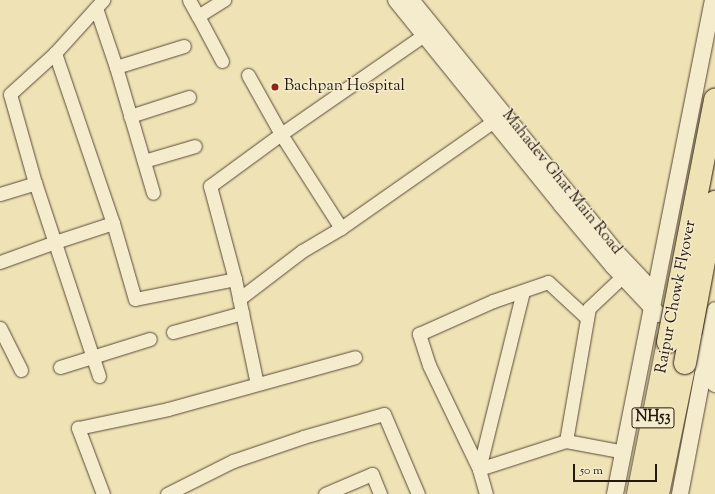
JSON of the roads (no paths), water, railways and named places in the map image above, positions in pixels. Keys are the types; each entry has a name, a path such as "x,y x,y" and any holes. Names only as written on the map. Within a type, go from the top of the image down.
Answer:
{"highway":[{"name":"Raipur Chowk Flyover","path":"638,494 715,100"},
{"name":"Raipur Chowk Flyover","path":"658,494 715,202"}],"street":[{"path":"189,0 222,61"},
{"path":"198,16 224,0"},
{"path":"396,0 561,204 623,276 654,301"},
{"name":"Mahadev Ghat Main Road","path":"411,0 616,252 654,301 663,305 709,360 715,384"},
{"path":"615,494 713,0"},
{"path":"99,4 55,53 10,94 35,183 99,376"},
{"path":"99,4 130,116 154,193"},
{"path":"257,384 235,279 210,186 281,134 424,35"},
{"path":"116,67 184,46"},
{"path":"55,53 113,223 135,298 235,279"},
{"path":"248,75 281,134 341,228"},
{"path":"130,116 189,97"},
{"path":"239,299 302,251 341,228 494,121"},
{"path":"144,162 195,146"},
{"path":"0,194 35,183"},
{"path":"0,262 113,223"},
{"path":"566,441 589,308 623,276"},
{"path":"486,494 479,469 429,365 419,334 494,301 548,282 587,318"},
{"path":"479,469 523,290"},
{"path":"680,494 709,360 715,310"},
{"path":"173,332 242,313"},
{"path":"0,328 21,370"},
{"path":"60,367 150,339"},
{"path":"103,494 78,428 168,409 355,356"},
{"path":"167,494 234,461 302,437 384,414 418,494"},
{"path":"479,469 566,441 624,452"},
{"path":"325,494 372,474 380,494"}],"place":[{"name":"Bachpan Hospital","path":"275,87"}]}
